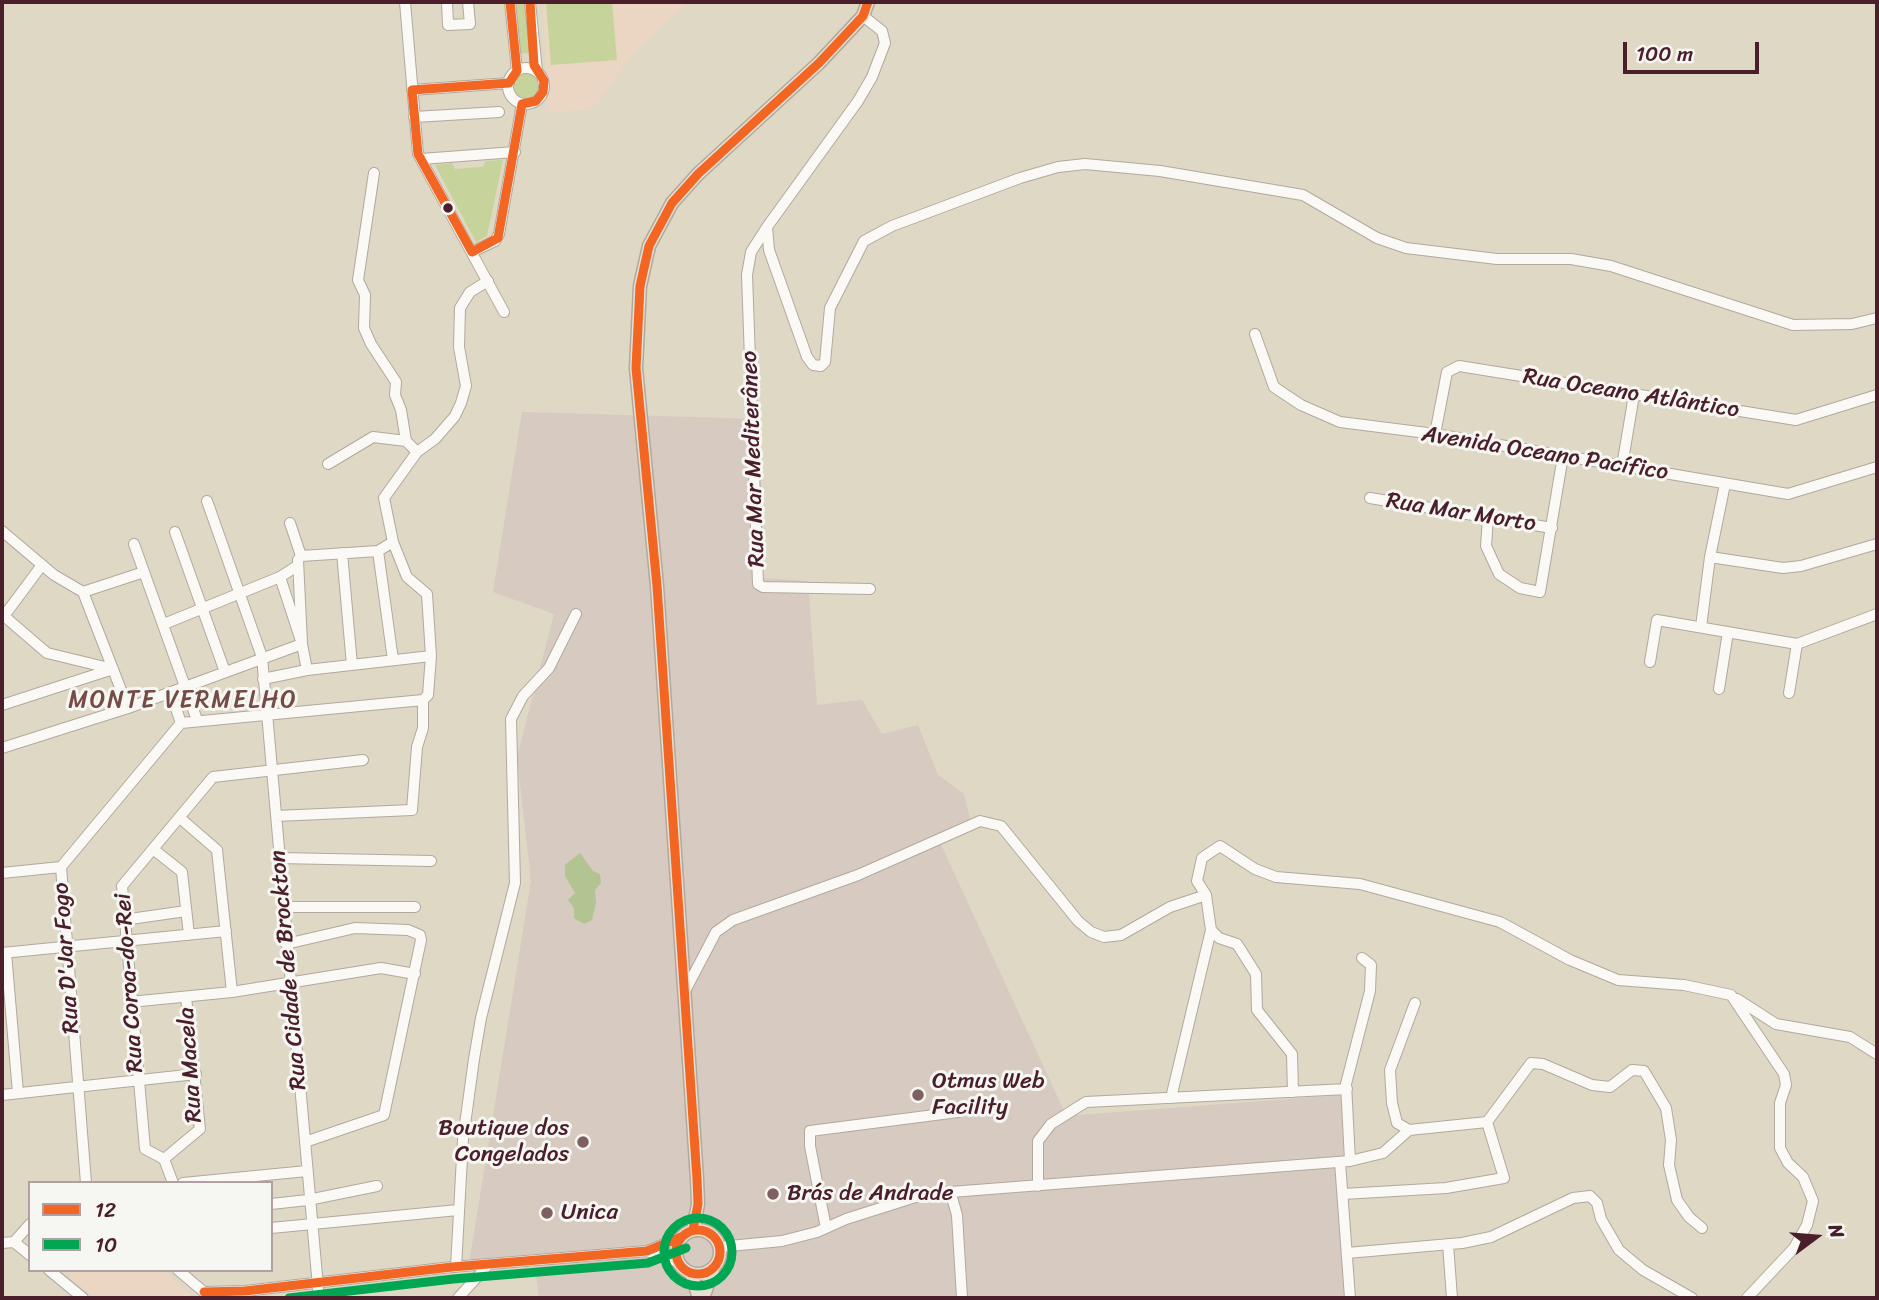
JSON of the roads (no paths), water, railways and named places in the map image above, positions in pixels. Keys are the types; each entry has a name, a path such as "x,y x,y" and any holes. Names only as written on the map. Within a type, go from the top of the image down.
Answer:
{"main road":[{"path":"701,1298 719,1258 719,1247 707,1232 698,1204 656,572 636,368 640,286 655,232 677,197 698,174 792,90 863,16 868,2"},
{"path":"693,1230 698,1204"},
{"path":"701,1298 691,1273 678,1262 676,1251 681,1237 693,1230 707,1232"},
{"path":"691,1273 703,1273 714,1267"}],"street":[{"path":"405,2 416,149 504,312"},
{"path":"447,2 448,25 470,24 468,2"},
{"path":"510,2 517,71 509,83 513,98 522,104 536,101 543,92 544,80 537,71 530,2"},
{"path":"863,16 882,31 884,43 872,77 858,101 767,227 769,250 807,357 813,365 821,366 828,355 830,308 864,241 892,226 1020,178 1058,167 1085,164 1160,172 1303,195 1377,238 1406,248 1497,259 1571,259 1602,264 1794,326 1852,324 1877,318"},
{"path":"517,71 527,68 537,71"},
{"path":"412,90 509,83"},
{"path":"472,252 498,238 522,104"},
{"path":"414,117 499,111"},
{"path":"421,159 515,152"},
{"path":"374,173 358,280 365,295 364,328 370,344 396,382 395,395 401,410 405,441"},
{"name":"Rua Mar Mediterâneo","path":"767,227 751,252 747,275 758,584 763,587 870,589"},
{"path":"171,694 181,723 423,700 428,695 431,656 428,594 407,577 393,542 384,498 417,452 435,439 455,416 466,392 458,338 460,308 470,292 488,281"},
{"name":"Avenida Oceano Pacífico","path":"1255,334 1274,387 1301,405 1340,422 1435,434 1788,494 1877,467"},
{"name":"Rua Oceano Atlântico","path":"1435,434 1447,372 1459,366 1796,420 1877,395"},
{"path":"1622,466 1634,395"},
{"path":"328,464 373,438 405,441 417,452"},
{"path":"1488,517 1486,546 1499,574 1520,588 1540,592 1563,456"},
{"path":"1701,627 1710,557 1725,484"},
{"name":"Rua Mar Morto","path":"1370,498 1552,528"},
{"name":"Rua Cidade de Brockton","path":"208,501 262,657 319,1298"},
{"path":"290,523 302,556 297,566 302,644 307,670"},
{"path":"2,531 42,565 83,592 128,708"},
{"path":"175,532 225,672"},
{"path":"302,556 378,551 393,542"},
{"path":"134,544 197,720"},
{"path":"1710,557 1783,568 1801,566 1877,544"},
{"path":"378,551 393,660"},
{"path":"342,553 352,665"},
{"path":"42,565 4,616 47,653 113,669"},
{"path":"164,624 241,595 297,566"},
{"path":"83,592 144,572"},
{"path":"280,577 302,644"},
{"path":"456,1267 463,1139 481,1018 516,875 511,719 523,696 549,668 576,614"},
{"path":"1650,662 1657,620 1797,644 1877,614"},
{"path":"1719,689 1728,632"},
{"path":"2,748 171,694 262,657 302,644"},
{"path":"1789,693 1797,644"},
{"path":"263,679 307,670 431,656"},
{"path":"2,705 113,669"},
{"path":"276,816 412,810 418,747 423,728 423,700"},
{"name":"Rua D'Jar Fogo","path":"86,1181 65,948 61,867 181,723"},
{"name":"Rua Coroa-do-Rei","path":"172,1181 164,1159 145,1149 136,1080 121,886 213,777 363,760"},
{"path":"180,818 217,850 232,992"},
{"path":"685,990 716,932 733,920 858,875 981,821 1001,826 1078,921 1091,932 1104,936 1121,935 1170,908 1206,895"},
{"path":"1171,1098 1211,930 1206,895 1197,881 1202,858 1220,846 1255,869 1276,877 1360,884 1500,922 1570,960 1618,980 1684,985 1731,995 1776,1024 1850,1037 1877,1054"},
{"path":"153,849 182,872 189,935"},
{"path":"278,858 431,861"},
{"path":"2,873 61,867"},
{"path":"283,906 415,906"},
{"path":"123,920 186,911"},
{"path":"286,944 355,928 408,930 420,935 415,974 384,1115 305,1142"},
{"path":"1211,930 1219,938 1237,944 1256,974 1257,1010 1292,1054 1293,1092"},
{"path":"18,1093 4,953 226,931"},
{"path":"1350,1298 1343,1194 1347,1089 1370,991 1371,965 1362,958"},
{"path":"130,1002 232,992 381,968 415,974"},
{"path":"1731,995 1784,1074 1786,1085 1780,1102 1780,1148 1788,1163 1802,1177 1813,1201 1807,1225 1794,1248 1747,1298"},
{"name":"Rua Macela","path":"164,1159 200,1129 186,997"},
{"path":"1409,1130 1397,1123 1392,1103 1390,1070 1415,1003"},
{"path":"719,1247 782,1241 925,1194 1345,1161 1383,1153 1409,1130 1487,1122 1531,1063 1543,1064 1592,1085 1610,1087 1632,1070 1644,1071 1666,1108 1671,1140 1669,1165 1677,1200 1689,1217 1702,1228"},
{"path":"2,1095 195,1074"},
{"path":"1038,1186 1038,1141 1051,1124 1072,1108 1086,1102 1347,1089"},
{"path":"826,1228 810,1146 810,1131 958,1112"},
{"path":"1343,1194 1446,1188 1504,1178 1487,1122"},
{"path":"204,1181 307,1171"},
{"path":"273,1203 309,1200 377,1186"},
{"path":"951,1194 957,1216 962,1298"},
{"path":"1347,1253 1448,1244 1491,1237 1573,1198 1590,1196 1597,1203 1601,1219 1619,1250 1643,1270 1692,1298"},
{"path":"273,1228 458,1210"},
{"path":"2,1243 14,1242 28,1226"},
{"path":"180,1272 202,1295 456,1267 647,1251 681,1237"},
{"path":"14,1242 28,1253"},
{"path":"1448,1244 1452,1298"},
{"path":"647,1251 678,1262"},
{"path":"458,1298 489,1264"},
{"path":"51,1272 83,1298"}],"place":[{"name":"Otmus Web Facility","path":"918,1095"},
{"name":"Boutique dos Congelados","path":"583,1142"},
{"name":"Brás de Andrade","path":"773,1194"},
{"name":"Unica","path":"547,1213"}],"district":[{"name":"MONTE VERMELHO","path":"183,701"}]}
